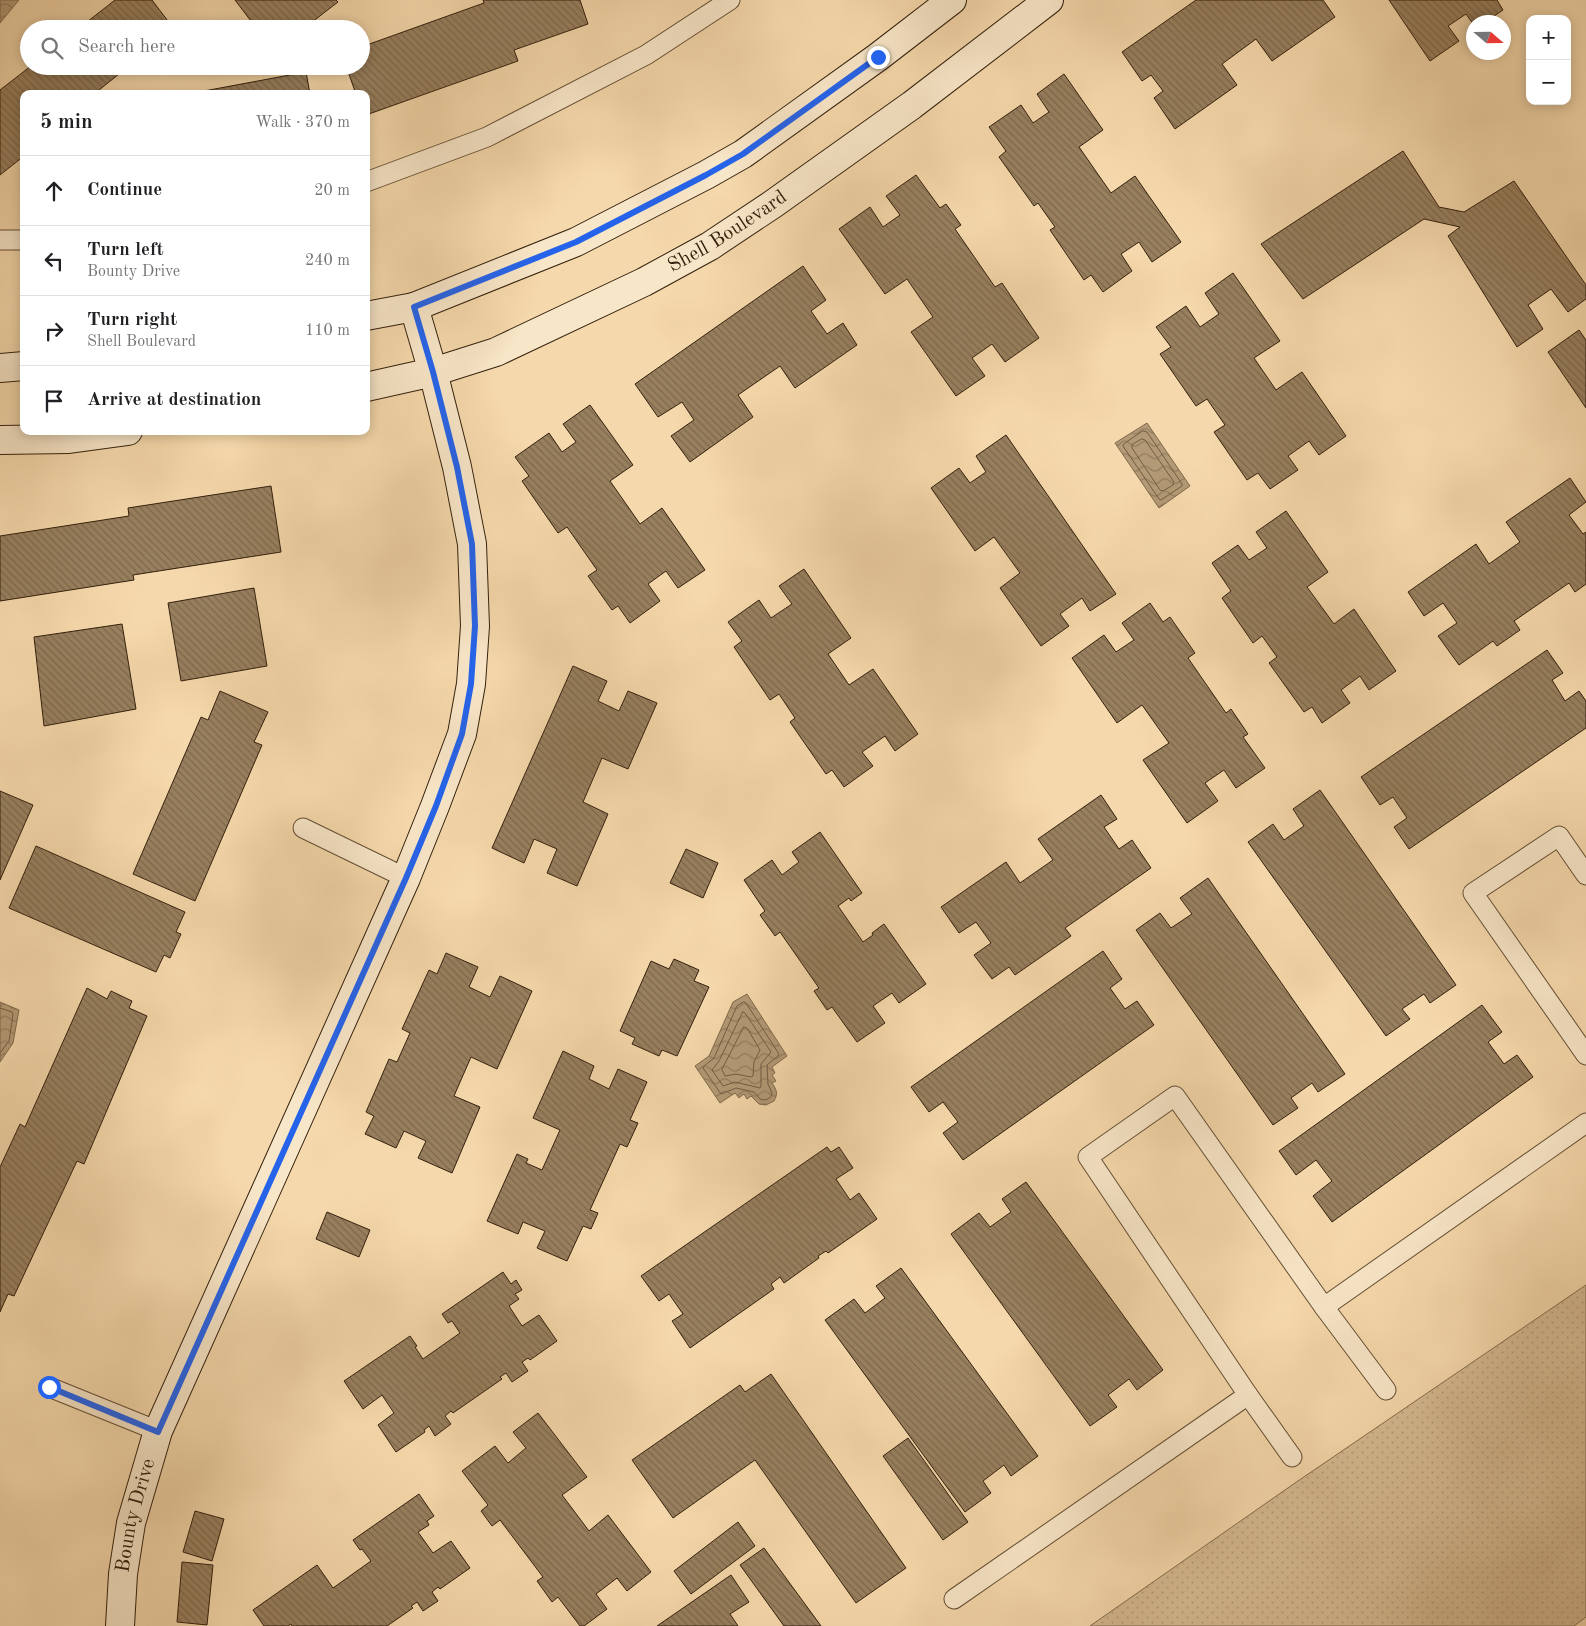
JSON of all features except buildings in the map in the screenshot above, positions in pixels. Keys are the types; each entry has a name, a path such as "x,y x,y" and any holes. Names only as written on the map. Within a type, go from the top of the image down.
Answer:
{"main road":[{"path":"370,315 414,307 576,242 743,154 878,57 952,0"},
{"name":"Shell Boulevard","path":"370,386 433,372 496,352 644,282 710,246 773,204 912,105 1049,0"},
{"name":"Bounty Drive","path":"120,1626 123,1574 131,1523 158,1432 406,878 436,806 462,734 471,684 475,626 472,544 457,467 414,307"},
{"path":"0,368 20,366"},
{"path":"0,440 69,439 98,435"}],"lane":[{"path":"370,181 487,137 646,55 730,0"},
{"path":"0,240 20,240"},
{"path":"303,828 406,878"},
{"path":"1586,875 1559,836 1473,893 1586,1055"},
{"path":"1292,1457 1088,1157 1175,1096 1324,1307 1386,1390"},
{"path":"1324,1307 1586,1123"},
{"path":"49,1387 158,1432"},
{"path":"954,1599 1248,1394"}],"shaded area":[{"path":"1586,1285 1586,1617 1574,1626 1090,1626 1295,1483"}],"water":[{"path":"0,0 19,0 0,23"},
{"path":"1147,423 1190,486 1159,508 1115,443"},
{"path":"747,994 787,1056 772,1067 775,1073 772,1075 776,1081 772,1083 776,1094 774,1101 766,1105 759,1104 751,1096 747,1099 744,1094 739,1098 735,1093 720,1103 695,1066 709,1056 733,1002"},
{"path":"0,1002 19,1010 13,1043 0,1062"}],"route":[{"path":"49,1387 158,1432 406,878 436,806 462,734 471,684 475,626 472,544 457,467 414,307 576,242 706,175 743,154 878,57"}]}
